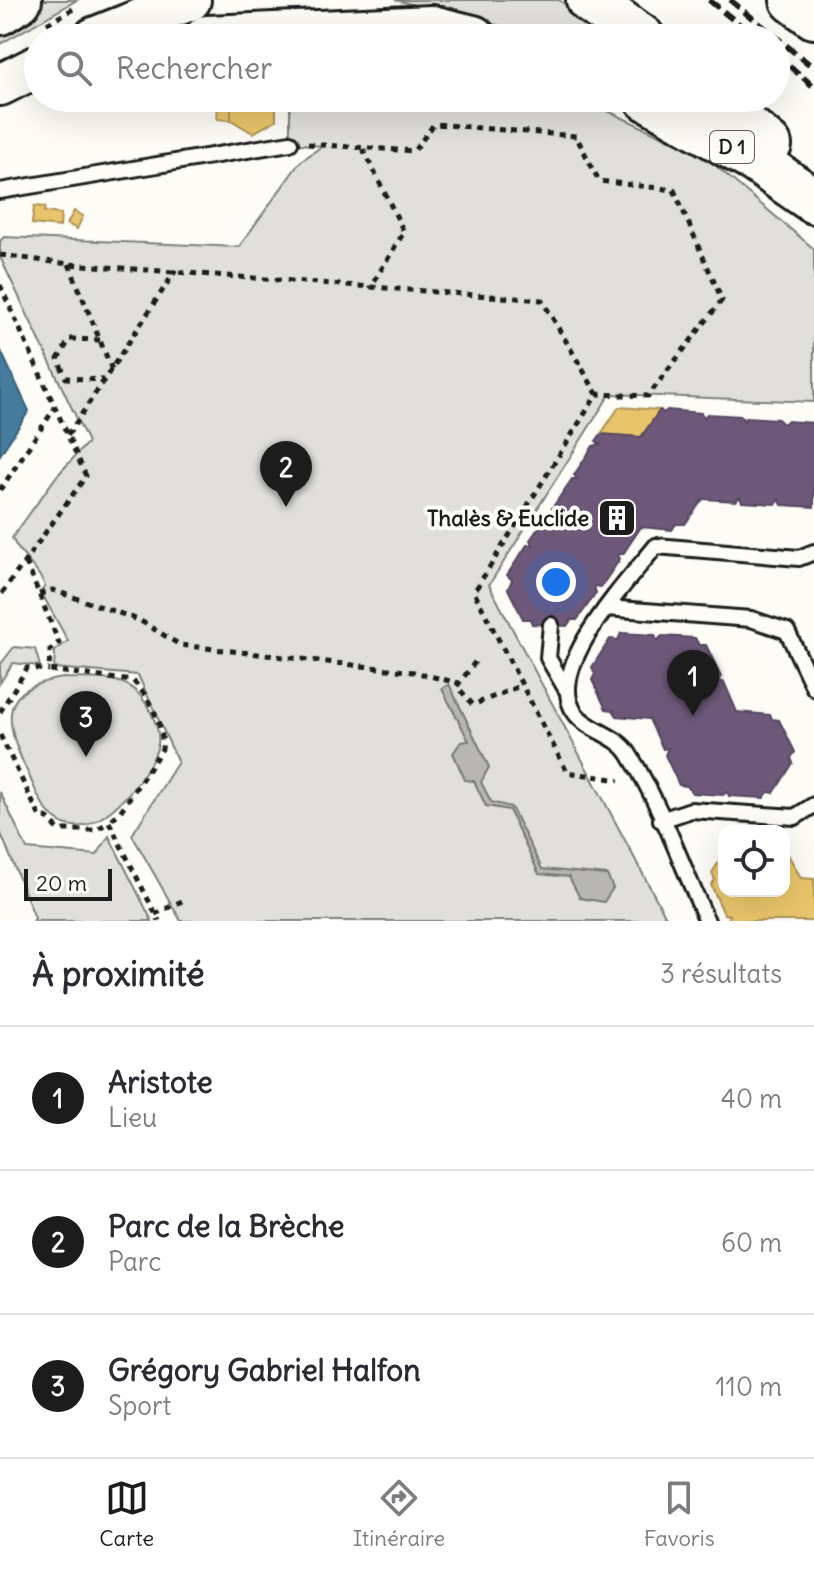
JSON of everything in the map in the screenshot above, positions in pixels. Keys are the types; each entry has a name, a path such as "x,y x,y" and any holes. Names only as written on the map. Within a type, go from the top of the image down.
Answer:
{"highway":[{"path":"0,12 19,0"},
{"path":"318,0 415,24"},
{"path":"589,0 622,24"},
{"path":"793,0 814,16"},
{"name":"D 1","path":"671,112 755,160 814,201"},
{"name":"D 1","path":"729,112 814,188"}],"street":[{"path":"111,24 137,0"},
{"path":"130,24 190,0"},
{"path":"0,85 24,73"}],"lane":[{"path":"0,191 290,143"},
{"path":"566,689 580,647 606,608 656,546 799,558 814,552"},
{"path":"606,608 751,619 787,631 814,688"},
{"path":"551,625 548,658 576,714 628,750 707,921"},
{"path":"661,820 691,810 795,817 814,805"}],"path":[{"path":"290,143 414,151 434,124 576,136 599,181 674,190 722,300 648,396 597,394"},
{"path":"363,148 404,232 370,288"},
{"path":"0,255 69,264 542,300 597,394"},
{"path":"69,264 112,370"},
{"path":"67,436 176,270"},
{"path":"0,285 86,476 0,596"},
{"path":"100,340 70,339 58,359 66,378 105,380"},
{"path":"597,394 474,592 567,772 618,778 625,793"},
{"path":"0,490 54,408"},
{"path":"26,562 59,643 50,650 49,670"},
{"path":"39,594 53,590 139,620 180,645 414,672 458,683 473,705 522,685"},
{"path":"458,683 475,662"},
{"path":"0,712 27,668 133,681 148,701 164,739 162,749 120,812 109,822 96,830 59,830 46,817 40,817 0,735"},
{"path":"109,822 159,921"},
{"path":"155,914 184,900"}],"shaded area":[{"path":"40,0 77,0 35,24 24,24 24,30 0,44 0,31"},
{"path":"395,0 559,0 592,24 494,24"},
{"path":"290,112 610,112 703,155 814,249 814,402 610,394 489,585 668,921 181,921 132,835 178,762 138,675 54,668 55,651 68,641 41,592 45,586 42,579 12,538 56,477 88,442 0,257 0,241 4,237 239,247 300,162 322,146 290,143"},
{"path":"14,647 35,649 40,666 13,663 0,683 0,665"},
{"path":"63,678 106,679 129,686 146,704 157,729 158,744 154,755 129,794 105,815 82,826 60,822 45,808 19,752 11,721 17,697 42,682"},
{"path":"449,684 489,767 481,782 491,802 511,807 542,869 607,875 613,888 604,902 580,898 569,877 539,874 509,810 486,806 474,781 465,780 453,753 461,742 469,741 442,689"},
{"path":"0,792 27,849 97,855 109,836 152,921 33,921 35,918 0,831"}],"building: Logements":[{"path":"217,112 231,112 231,120 217,119"},
{"path":"231,112 276,112 276,120 253,133 231,120"},
{"path":"34,206 45,207 44,212 61,214 60,227 32,224"},
{"path":"74,211 83,216 77,229 67,224"},
{"path":"619,407 660,410 641,437 601,434"},
{"path":"790,858 801,878 814,879 814,921 728,921 730,915 724,914 711,885 715,880 712,873 718,863 718,897 790,897"}],"building: Bureaux":[{"name":"Thalès & Euclide","path":"660,410 664,413 667,410 701,413 704,417 707,414 741,416 744,421 747,417 778,419 783,424 787,421 814,423 814,507 782,505 779,499 776,504 742,502 740,497 736,501 703,499 685,524 676,524 672,530 641,527 623,554 618,554 620,559 601,587 594,586 596,593 577,620 571,620 567,626 532,624 530,619 523,619 508,589 512,580 507,575 527,545 533,545 530,540 550,511 554,512 552,508 572,479 577,479 574,475 593,446 600,444 596,441 601,434 641,437"},
{"path":"621,633 655,635 657,641 662,636 695,638 699,645 706,645 721,676 718,682 724,682 737,712 770,715 772,719 779,720 795,752 791,758 793,763 774,793 768,792 764,798 729,796 727,792 723,795 692,793 687,786 679,785 665,755 668,748 663,749 649,719 617,716 613,710 606,709 592,680 595,674 592,667 610,639 618,640"}],"building: Public":[{"path":"0,349 29,411 0,455"}],"railway":[{"path":"709,0 739,24"},
{"path":"730,0 760,24"},
{"path":"790,49 814,68"},
{"path":"790,66 814,87"}],"place":[{"name":"Parc de la Brèche","path":"286,507"},
{"name":"Thalès & Euclide","path":"617,518"},
{"name":"Aristote","path":"693,716"},
{"name":"Grégory Gabriel Halfon","path":"86,757"}]}
